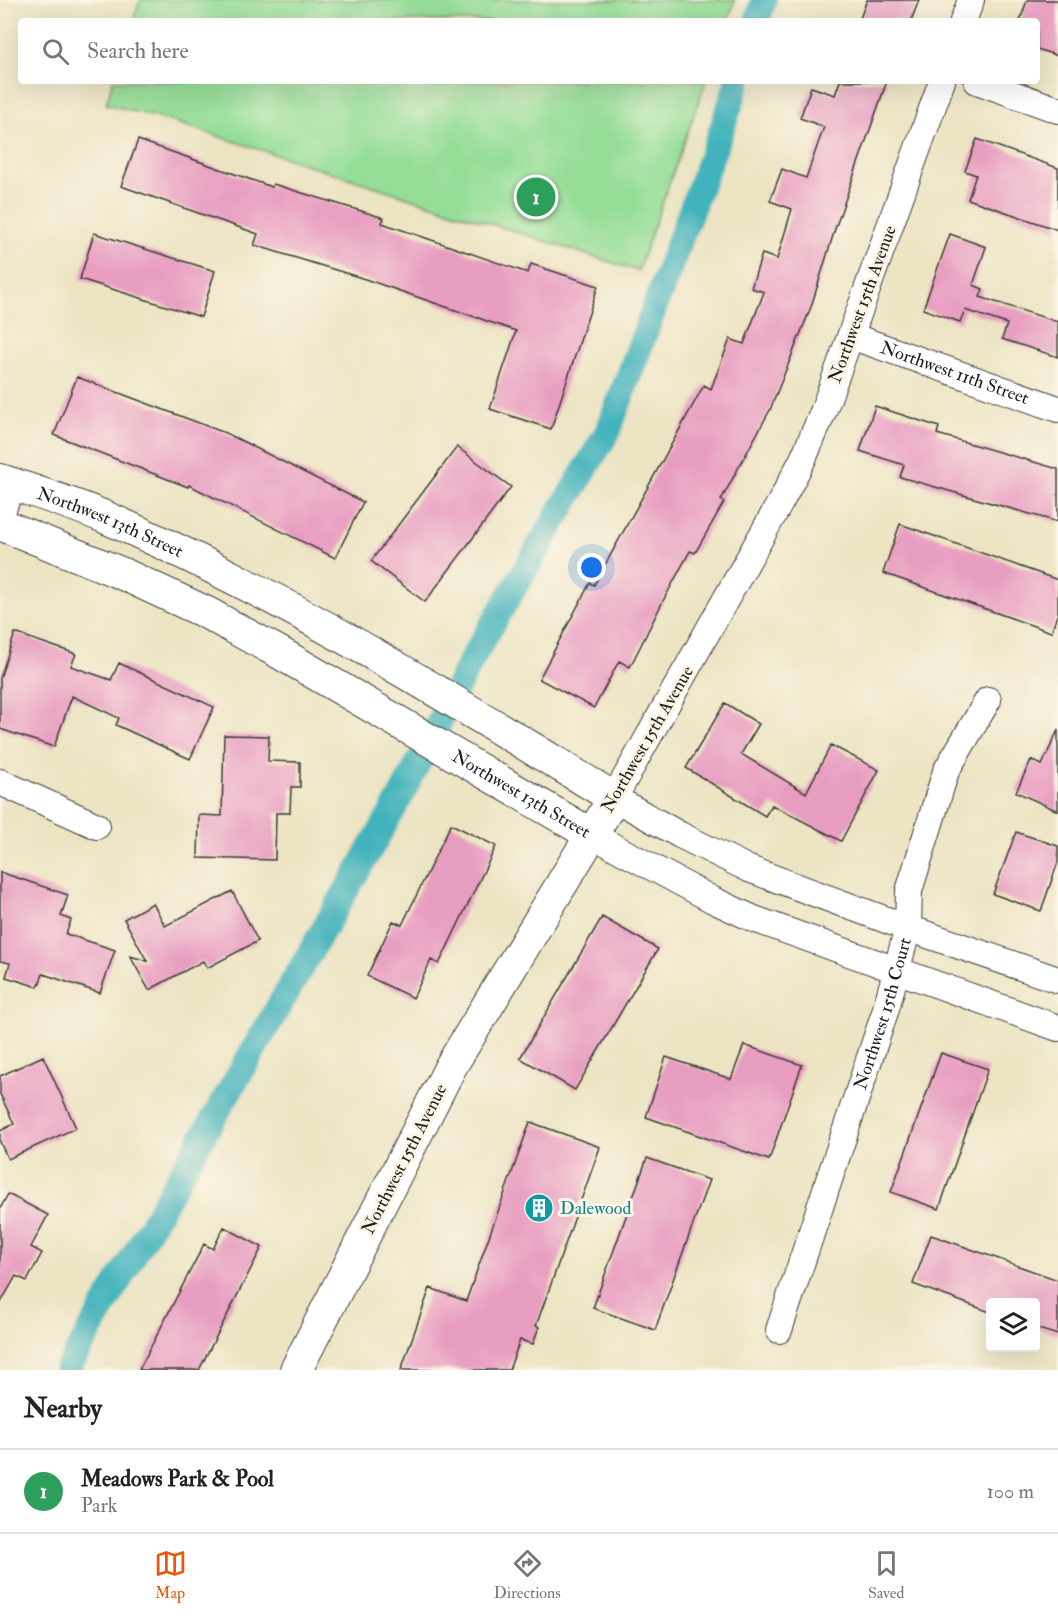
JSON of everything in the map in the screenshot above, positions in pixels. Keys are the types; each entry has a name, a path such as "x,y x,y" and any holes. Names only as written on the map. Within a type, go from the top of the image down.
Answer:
{"street":[{"path":"964,18 971,0"},
{"name":"Northwest 15th Avenue","path":"296,1370 451,1066 614,798 803,459 824,412 941,84"},
{"path":"985,84 1058,110"},
{"name":"Northwest 11th Street","path":"851,336 1058,409"},
{"path":"0,518 6,482"},
{"name":"Northwest 13th Street","path":"6,482 104,517 203,562 300,612 614,798 680,835 749,869 1058,980"},
{"name":"Northwest 13th Street","path":"0,524 123,574 207,613 280,653 592,835 723,905 1058,1028"},
{"name":"Northwest 15th Court","path":"779,1330 882,1023 908,928 909,891 946,771 988,700"},
{"path":"0,782 97,826"}],"green space":[{"path":"140,0 735,0 729,18 134,18"},
{"path":"112,84 705,84 638,271 174,122 106,104"}],"building":[{"path":"867,0 919,0 912,18 860,18"},
{"path":"1027,0 1058,0 1058,56 1040,50 1040,18 1021,18"},
{"path":"839,84 886,84 835,229 811,307 770,410 721,500 724,502 695,553 690,551 630,667 619,661 594,708 539,679 590,583 594,585 704,385 711,389 730,339 744,344 764,292 751,288 762,254 777,259 792,209 770,201 782,169 806,178 824,127 800,118 811,87 835,95"},
{"path":"977,139 1058,168 1058,230 968,199 976,175 965,171"},
{"path":"138,140 272,187 273,184 384,218 382,223 528,273 531,264 598,286 551,429 490,409 516,331 365,279 254,245 258,234 121,186"},
{"path":"94,233 215,271 201,317 80,279"},
{"path":"950,234 986,247 973,285 983,289 980,297 1058,322 1058,357 1002,339 1007,324 965,310 960,322 923,309"},
{"path":"77,377 228,434 363,502 335,558 189,485 188,487 54,435"},
{"path":"875,406 939,427 937,434 1058,469 1058,522 900,477 904,465 860,451"},
{"path":"457,447 511,487 425,602 371,561"},
{"path":"900,524 1058,580 1058,613 1051,632 883,573"},
{"path":"15,633 76,654 71,666 111,680 119,663 214,707 190,759 116,725 119,718 72,696 54,747 0,729 0,678"},
{"path":"725,703 759,724 741,754 806,793 831,745 879,770 841,841 772,805 765,816 686,768"},
{"path":"1058,730 1058,811 1016,792 1031,760 1042,765"},
{"path":"224,735 269,736 268,761 300,762 300,787 291,787 290,813 276,813 275,860 198,858 199,815 222,816"},
{"path":"451,824 496,846 439,964 431,960 413,998 367,976 393,921 402,925"},
{"path":"1016,832 1058,846 1058,862 1041,911 993,894"},
{"path":"0,872 68,895 61,916 71,920 66,934 115,950 100,993 43,974 38,987 6,977 10,963 0,961"},
{"path":"232,891 258,941 207,968 203,961 149,990 130,956 147,961 124,919 153,903 165,926"},
{"path":"602,917 658,949 575,1090 520,1058"},
{"path":"744,1045 802,1065 769,1160 646,1117 666,1057 731,1079"},
{"path":"941,1053 988,1069 939,1209 891,1192"},
{"path":"43,1056 76,1128 8,1159 0,1142 0,1131 14,1124 0,1094 0,1076"},
{"path":"530,1122 600,1147 536,1326 539,1327 533,1344 520,1340 509,1370 401,1370 430,1288 466,1301"},
{"path":"647,1158 709,1180 655,1330 593,1308"},
{"path":"8,1194 48,1215 31,1247 42,1253 27,1281 16,1276 0,1304 0,1209"},
{"path":"224,1227 262,1247 199,1370 139,1370 204,1244 213,1249"},
{"path":"931,1235 1058,1280 1058,1335 1040,1330 1040,1298 986,1298 986,1311 913,1284"}],"waterway":[{"path":"758,18 764,0"},
{"path":"67,1370 400,798 473,657 608,431 737,84"}],"place":[{"name":"Meadows Park & Pool","path":"536,197"},
{"name":"Dalewood","path":"539,1208"}]}
